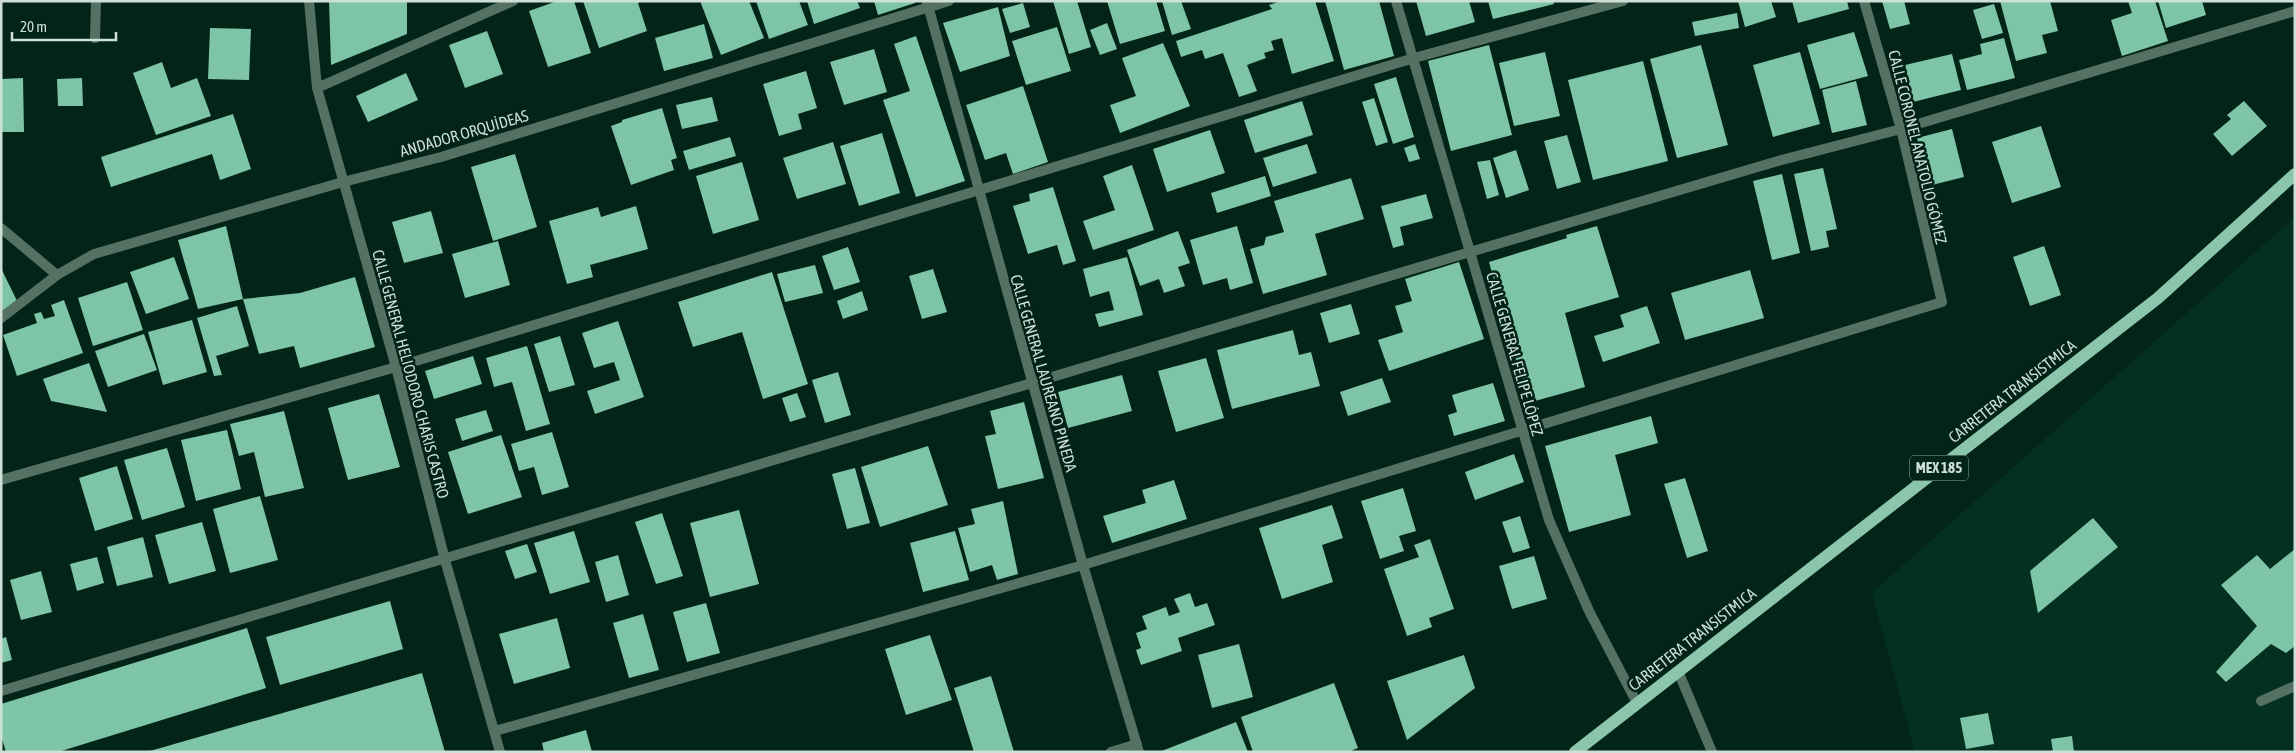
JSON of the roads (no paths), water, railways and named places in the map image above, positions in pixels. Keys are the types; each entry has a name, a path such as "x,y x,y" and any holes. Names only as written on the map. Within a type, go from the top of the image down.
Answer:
{"main road":[{"name":"CARRETERA TRANSISTMICA","path":"1576,752 2158,298 2295,174"}],"street":[{"path":"95,38 96,1"},
{"name":"CALLE GENERAL HELIODORO CHARIS CASTRO","path":"309,1 317,88 396,367 445,560 500,752"},
{"path":"317,88 514,1"},
{"name":"ANDADOR ORQUÍDEAS","path":"1,318 57,275 94,254 343,182 441,157 928,4 949,1"},
{"name":"CALLE GENERAL FELIPE LÓPEZ","path":"1396,1 1521,431 1549,520 1589,611 1637,703"},
{"path":"1,480 396,367 978,192 1414,58 1623,1"},
{"name":"CALLE CORONEL ANATOLIO GÓMEZ","path":"1521,431 1942,302 1901,129 1864,1"},
{"name":"CALLE GENERAL LAUREANO PINEDA","path":"928,4 1031,382 1138,748"},
{"path":"1,691 445,560 1031,382 1470,252 1778,161 1901,129 2295,12"},
{"path":"1,228 57,275"},
{"path":"495,731 1083,565 1521,431"},
{"path":"1678,671 1712,752"},
{"path":"2261,701 2295,686"},
{"path":"1111,752 1138,748"}]}
